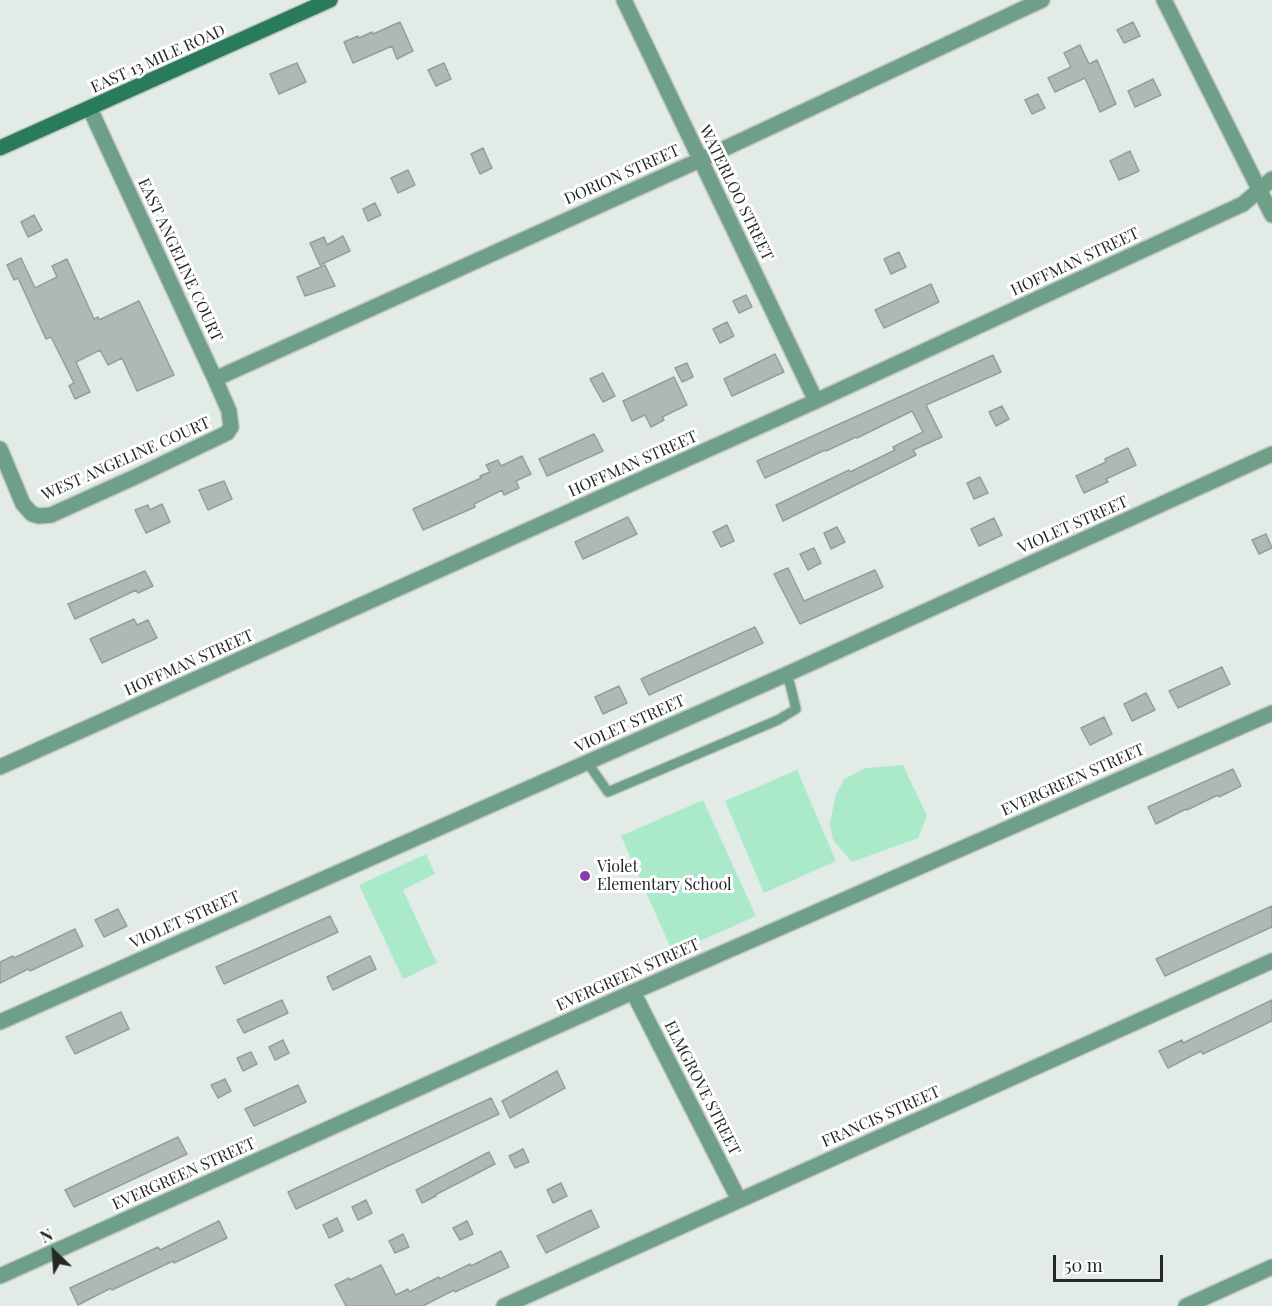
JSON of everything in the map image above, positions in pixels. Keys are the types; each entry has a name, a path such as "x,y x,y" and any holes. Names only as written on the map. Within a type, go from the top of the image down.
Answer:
{"main road":[{"name":"EAST 13 MILE ROAD","path":"0,148 330,0"}],"street":[{"name":"WATERLOO STREET","path":"624,0 816,401"},
{"name":"DORION STREET","path":"215,379 700,160 1042,0"},
{"path":"1164,0 1272,215"},
{"name":"EAST ANGELINE COURT","path":"90,109 215,379 229,411 231,427"},
{"name":"HOFFMAN STREET","path":"0,767 816,401 1243,204 1272,179"},
{"name":"WEST ANGELINE COURT","path":"0,450 23,504 32,514 39,516 51,514 135,477 227,433 231,427"},
{"name":"VIOLET STREET","path":"0,1022 785,675 1272,454"},
{"name":"EVERGREEN STREET","path":"0,1276 633,992 1272,713"},
{"name":"FRANCIS STREET","path":"504,1306 1272,961"},
{"name":"ELMGROVE STREET","path":"633,992 739,1200"},
{"path":"1185,1306 1272,1267"}],"lane":[{"path":"587,762 608,792 778,720 796,709 790,684 785,675"}],"green space":[{"path":"903,765 927,816 918,838 852,862 833,840 830,824 835,797 844,779 866,768"},
{"path":"797,770 836,861 764,893 725,801"},
{"path":"703,800 756,916 673,953 621,836"},
{"path":"426,854 435,874 403,890 437,963 403,979 359,885"}],"building":[{"path":"400,22 413,51 397,59 392,46 353,63 344,42 372,32 373,34"},
{"path":"1133,22 1140,36 1124,43 1117,30"},
{"path":"1080,45 1089,64 1097,60 1116,104 1100,112 1085,78 1055,92 1048,78 1071,67 1064,53"},
{"path":"297,63 306,82 279,94 270,74"},
{"path":"444,63 451,79 436,86 428,70"},
{"path":"1153,79 1161,95 1135,107 1128,91"},
{"path":"1038,94 1045,108 1032,114 1025,100"},
{"path":"483,148 492,168 480,174 471,154"},
{"path":"1130,151 1139,171 1119,180 1110,161"},
{"path":"408,170 415,185 398,193 391,178"},
{"path":"375,203 381,215 368,221 363,209"},
{"path":"34,215 42,230 28,237 21,222"},
{"path":"343,236 350,251 320,265 310,243 324,237 327,245"},
{"path":"899,252 906,267 891,274 884,259"},
{"path":"21,258 35,288 57,277 52,266 67,259 94,319 98,317 99,320 139,301 174,375 137,391 122,358 108,365 100,350 76,362 90,392 75,399 69,386 74,383 51,337 46,339 18,278 14,280 7,265"},
{"path":"325,265 335,286 305,296 297,277"},
{"path":"931,284 939,302 884,328 875,310"},
{"path":"746,295 752,307 739,313 733,301"},
{"path":"727,322 734,336 720,343 713,329"},
{"path":"775,354 784,372 732,396 724,379"},
{"path":"993,355 1001,372 926,405 942,437 913,450 916,455 783,521 776,505 895,450 893,447 923,432 912,411 765,478 757,461"},
{"path":"687,363 693,377 682,382 675,368"},
{"path":"603,373 615,396 603,402 590,379"},
{"path":"674,377 687,405 662,417 664,420 651,427 645,415 632,421 623,401"},
{"path":"1002,406 1009,419 996,426 989,412"},
{"path":"594,434 603,451 547,476 539,459"},
{"path":"1128,448 1136,465 1106,479 1108,482 1084,493 1076,476 1106,462 1105,459"},
{"path":"522,456 531,474 516,481 519,488 504,495 502,490 474,504 475,507 423,530 413,509 481,478 480,476 490,472 486,465 498,460 501,466"},
{"path":"980,477 988,493 974,499 967,483"},
{"path":"224,481 232,499 208,510 199,490"},
{"path":"162,504 170,522 146,533 135,510 148,505 150,510"},
{"path":"628,517 637,534 583,559 575,542"},
{"path":"994,518 1002,535 979,546 971,529"},
{"path":"727,525 734,541 721,547 713,532"},
{"path":"837,527 845,542 831,549 824,533"},
{"path":"1266,534 1272,548 1259,554 1252,540"},
{"path":"814,548 821,563 808,570 800,554"},
{"path":"788,568 804,601 875,570 883,587 800,624 774,574"},
{"path":"145,571 153,586 138,593 136,590 75,619 68,604"},
{"path":"134,619 137,625 148,620 157,638 102,663 90,639"},
{"path":"755,627 763,643 649,695 641,679"},
{"path":"1222,667 1230,684 1178,708 1169,691"},
{"path":"619,686 627,703 603,714 595,697"},
{"path":"1146,693 1155,710 1132,721 1124,704"},
{"path":"1104,717 1112,734 1090,745 1081,728"},
{"path":"1233,769 1241,786 1156,824 1148,807"},
{"path":"1272,906 1272,927 1165,976 1156,959"},
{"path":"118,909 127,926 104,937 95,920"},
{"path":"330,916 338,932 224,984 216,967"},
{"path":"75,929 83,946 0,983 0,962 13,956 14,958"},
{"path":"370,956 376,969 333,990 327,977"},
{"path":"282,1000 288,1013 244,1033 237,1020"},
{"path":"1272,1000 1272,1021 1203,1054 1201,1051 1168,1068 1159,1051 1182,1040 1183,1043"},
{"path":"121,1012 129,1029 75,1054 66,1037"},
{"path":"283,1040 289,1053 275,1060 269,1047"},
{"path":"251,1052 257,1064 243,1071 237,1058"},
{"path":"557,1071 565,1088 510,1118 502,1101"},
{"path":"225,1079 231,1091 218,1098 211,1085"},
{"path":"298,1085 306,1102 254,1126 245,1109"},
{"path":"491,1098 499,1114 296,1209 288,1192"},
{"path":"178,1137 187,1154 74,1207 65,1190"},
{"path":"523,1149 529,1162 515,1168 509,1156"},
{"path":"489,1152 495,1164 422,1203 416,1190"},
{"path":"561,1183 567,1196 553,1203 547,1190"},
{"path":"366,1200 372,1213 358,1220 352,1207"},
{"path":"591,1210 599,1227 546,1253 537,1236"},
{"path":"337,1218 343,1231 329,1238 323,1225"},
{"path":"219,1221 227,1238 112,1290 111,1288 78,1305 70,1288 158,1247 160,1250"},
{"path":"467,1221 473,1234 460,1240 453,1228"},
{"path":"403,1234 409,1247 395,1253 389,1241"},
{"path":"501,1251 509,1267 423,1306 346,1306 335,1285 381,1265 396,1295 408,1289 409,1292"}],"place":[{"name":"Violet Elementary School","path":"585,876"}]}
